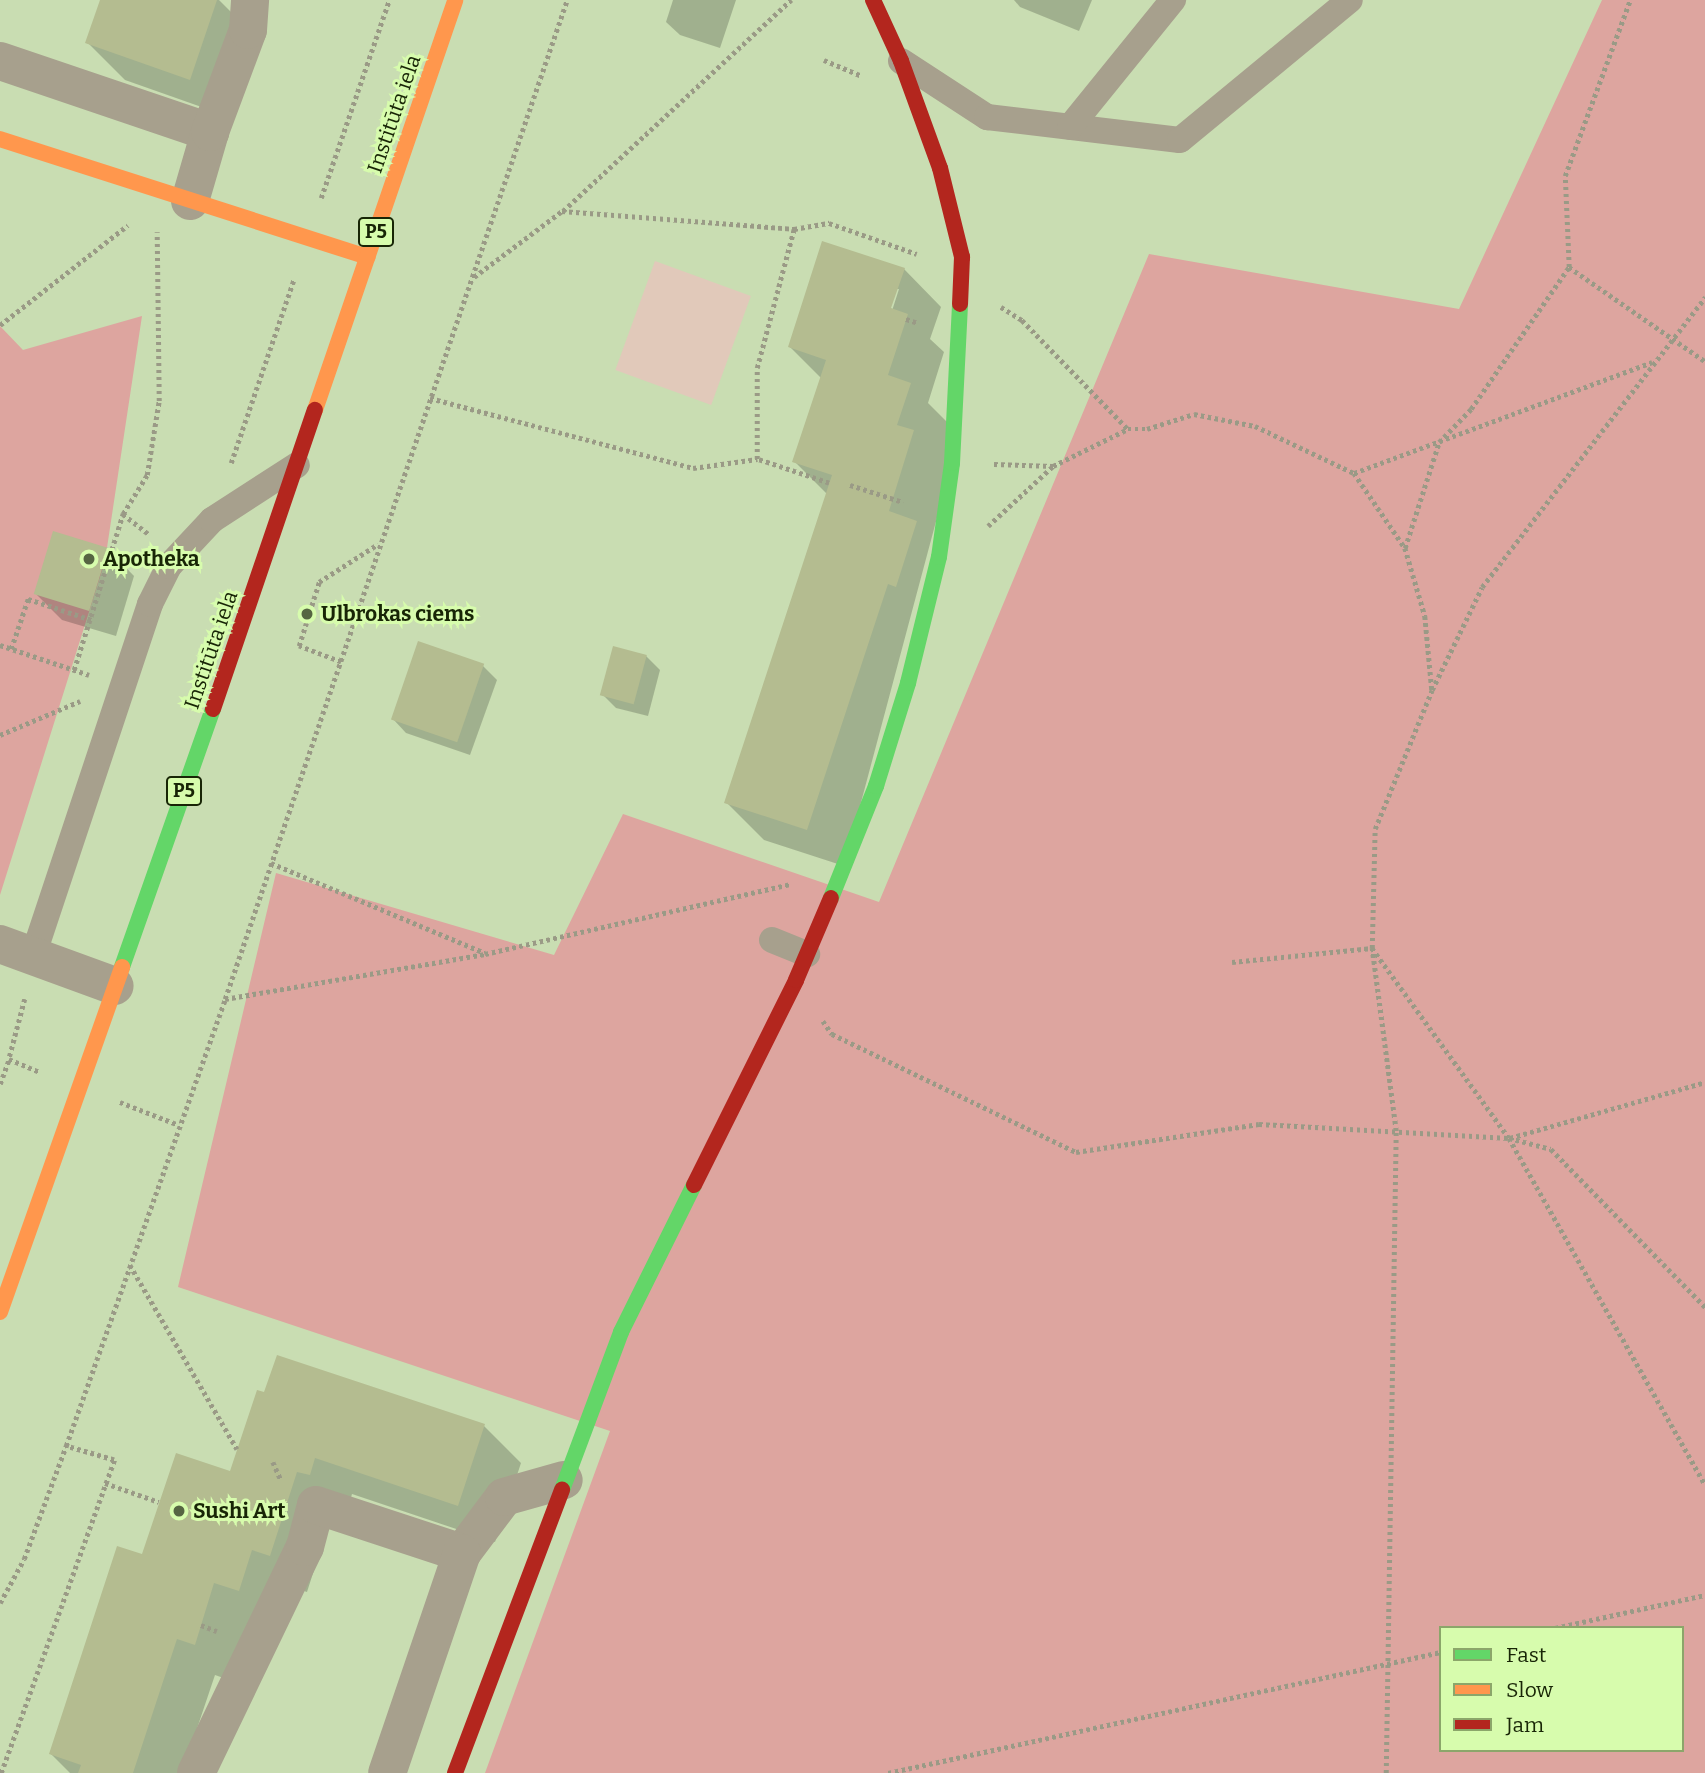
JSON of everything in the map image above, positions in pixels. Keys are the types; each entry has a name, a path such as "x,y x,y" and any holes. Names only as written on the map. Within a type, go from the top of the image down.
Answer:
{"street":[{"path":"176,197 209,132 248,30 250,0"},
{"name":"Institūta iela","path":"0,1312 297,465 455,0"},
{"path":"455,1773 621,1332 796,980 876,786 908,683 939,557 952,463 963,284 959,239 940,168 901,61 873,0"},
{"path":"0,61 209,132"},
{"path":"0,139 367,257"},
{"path":"16,950 115,986"},
{"path":"387,1773 462,1553 504,1497 564,1480"},
{"path":"196,1773 305,1547 316,1505 462,1553"}],"lane":[{"path":"1070,127 1173,0"},
{"path":"901,61 987,117 1180,140 1350,0"},
{"path":"16,950 150,604 170,566 212,520 297,465"},
{"path":"772,940 807,954"}],"path":[{"path":"223,472 231,463 389,0"},
{"path":"0,1604 24,1559 225,999 567,0"},
{"path":"472,279 562,211 791,0"},
{"path":"1405,548 1439,442 1471,409 1569,267 1565,176 1630,0"},
{"path":"0,325 176,197"},
{"path":"74,670 92,620 123,514 147,475 159,401 157,216 176,197"},
{"path":"562,211 794,229 829,223 922,256"},
{"path":"757,459 757,368 794,229"},
{"path":"1569,267 1705,361"},
{"path":"963,284 1022,320 1128,429"},
{"path":"1386,1773 1396,1132 1372,948 1375,829 1432,690 1482,587 1705,297"},
{"path":"1354,473 1653,362"},
{"path":"430,398 693,468 757,459 829,483"},
{"path":"983,531 1053,466 1128,429 1147,429 1194,414 1255,426 1354,473 1405,548 1425,616 1432,690"},
{"path":"952,463 1053,466"},
{"path":"850,485 944,513"},
{"path":"123,514 152,537"},
{"path":"144,547 159,529"},
{"path":"341,662 299,646 319,582 379,543"},
{"path":"11,649 29,599 92,620"},
{"path":"0,645 91,676"},
{"path":"76,714 95,664"},
{"path":"0,735 80,701"},
{"path":"271,863 485,954"},
{"path":"225,999 485,954 795,883 833,891"},
{"path":"1232,962 1372,948"},
{"path":"1372,948 1509,1138 1705,1484"},
{"path":"796,980 832,1034 1076,1152 1259,1124 1509,1138 1552,1149 1705,1307"},
{"path":"0,1084 9,1059"},
{"path":"1509,1138 1705,1082"},
{"path":"130,1265 237,1449"},
{"path":"1,1773 114,1460 66,1446"},
{"path":"105,1483 159,1502"},
{"path":"1564,1626 1705,1595"},
{"path":"888,1773 1439,1653"}],"shaded area":[{"path":"1602,0 1705,0 1705,1773 485,1773 610,1431 178,1287 276,873 554,955 623,814 879,902 1149,254 1459,309"},
{"path":"655,261 751,296 711,405 615,370"},
{"path":"142,316 105,561 0,895 0,326 23,350"}],"building":[{"path":"100,0 217,0 190,80 85,43"},
{"path":"822,241 905,268 891,308 908,314 888,375 911,383 897,425 914,430 889,511 917,521 896,587 888,584 807,830 724,803 832,475 792,462 826,360 788,347"},
{"path":"53,531 108,548 89,611 34,594"},
{"path":"418,641 484,664 457,742 391,719"},
{"path":"613,646 647,655 634,704 600,695"},
{"path":"277,1355 485,1424 458,1506 315,1458 310,1475 297,1472 270,1556 252,1550 239,1591 214,1583 195,1645 177,1639 133,1773 78,1773 81,1765 49,1754 117,1546 142,1554 176,1453 230,1471 257,1390 264,1392"}],"traffic: fast":[{"path":"831,898 876,786 908,683 939,557 952,463 960,304"},
{"path":"122,967 213,709"},
{"path":"562,1490 621,1332 694,1185"}],"traffic: slow":[{"path":"315,410 455,0"},
{"path":"0,139 367,257"},
{"path":"0,1312 122,967"}],"traffic: jam":[{"path":"873,0 901,61 940,168 962,257 960,304"},
{"path":"213,709 315,410"},
{"path":"694,1185 796,980 831,898"},
{"path":"455,1773 562,1490"}],"place":[{"name":"Apotheka","path":"89,559"},
{"name":"Ulbrokas ciems","path":"307,614"},
{"name":"Sushi Art","path":"179,1511"}]}
